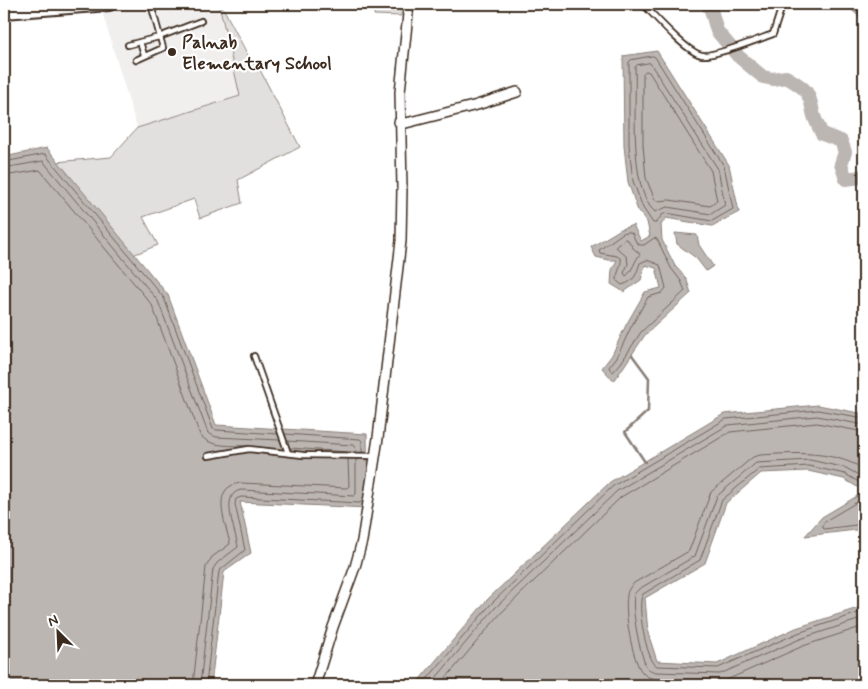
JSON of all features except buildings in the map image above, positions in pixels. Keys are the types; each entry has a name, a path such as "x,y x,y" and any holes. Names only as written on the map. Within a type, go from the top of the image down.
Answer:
{"street":[{"path":"4,12 110,4"},
{"path":"314,685 332,627 355,567 368,508 401,241 401,68 408,4"},
{"path":"400,122 406,123 477,105 517,92"}],"lane":[{"path":"136,60 163,48 151,4"},
{"path":"643,4 689,49 702,55 718,52 773,34 781,9"},
{"path":"128,45 159,37 201,21"},
{"path":"140,42 144,55"},
{"path":"254,356 288,453"},
{"path":"208,456 249,449 303,455 375,456"}],"shaded area":[{"name":"Palnab Elementary School","path":"151,4 219,4 240,96 137,128 101,8"},
{"path":"219,4 221,4 252,63 259,68 300,147 238,180 242,203 200,218 194,199 143,217 158,245 133,255 55,162 111,157 137,128 240,96"},
{"path":"375,4 402,4 401,16 374,15"}],"water":[{"path":"845,4 864,4 864,21"},
{"path":"657,51 729,165 739,212 712,226 666,218 661,225 662,240 675,266 686,278 691,293 645,335 614,381 602,368 612,355 626,325 645,292 661,288 656,268 645,265 641,280 624,292 611,284 612,270 617,260 596,257 591,247 621,229 633,225 641,241 650,236 647,222 638,211 628,182 624,146 623,56"},
{"path":"47,148 168,295 216,425 367,434 368,508 240,502 251,553 224,572 211,685 4,685 4,157"},
{"path":"675,233 697,235 699,245 713,266 706,271 696,258 677,244"},
{"path":"818,405 864,414 864,491 844,479 808,471 761,473 726,503 705,563 645,598 648,633 657,661 717,664 796,628 864,606 864,685 415,685 487,600 610,482 724,414"},
{"path":"864,492 864,529 805,536 822,517"}],"waterway":[{"path":"707,4 711,10 717,31 738,56 763,77 773,79 786,77 805,90 822,134 841,141 845,152 841,164 846,179 864,175"},
{"path":"632,355 649,378 648,411 625,432 645,462"}],"place":[{"name":"Palnab Elementary School","path":"172,52"}]}
